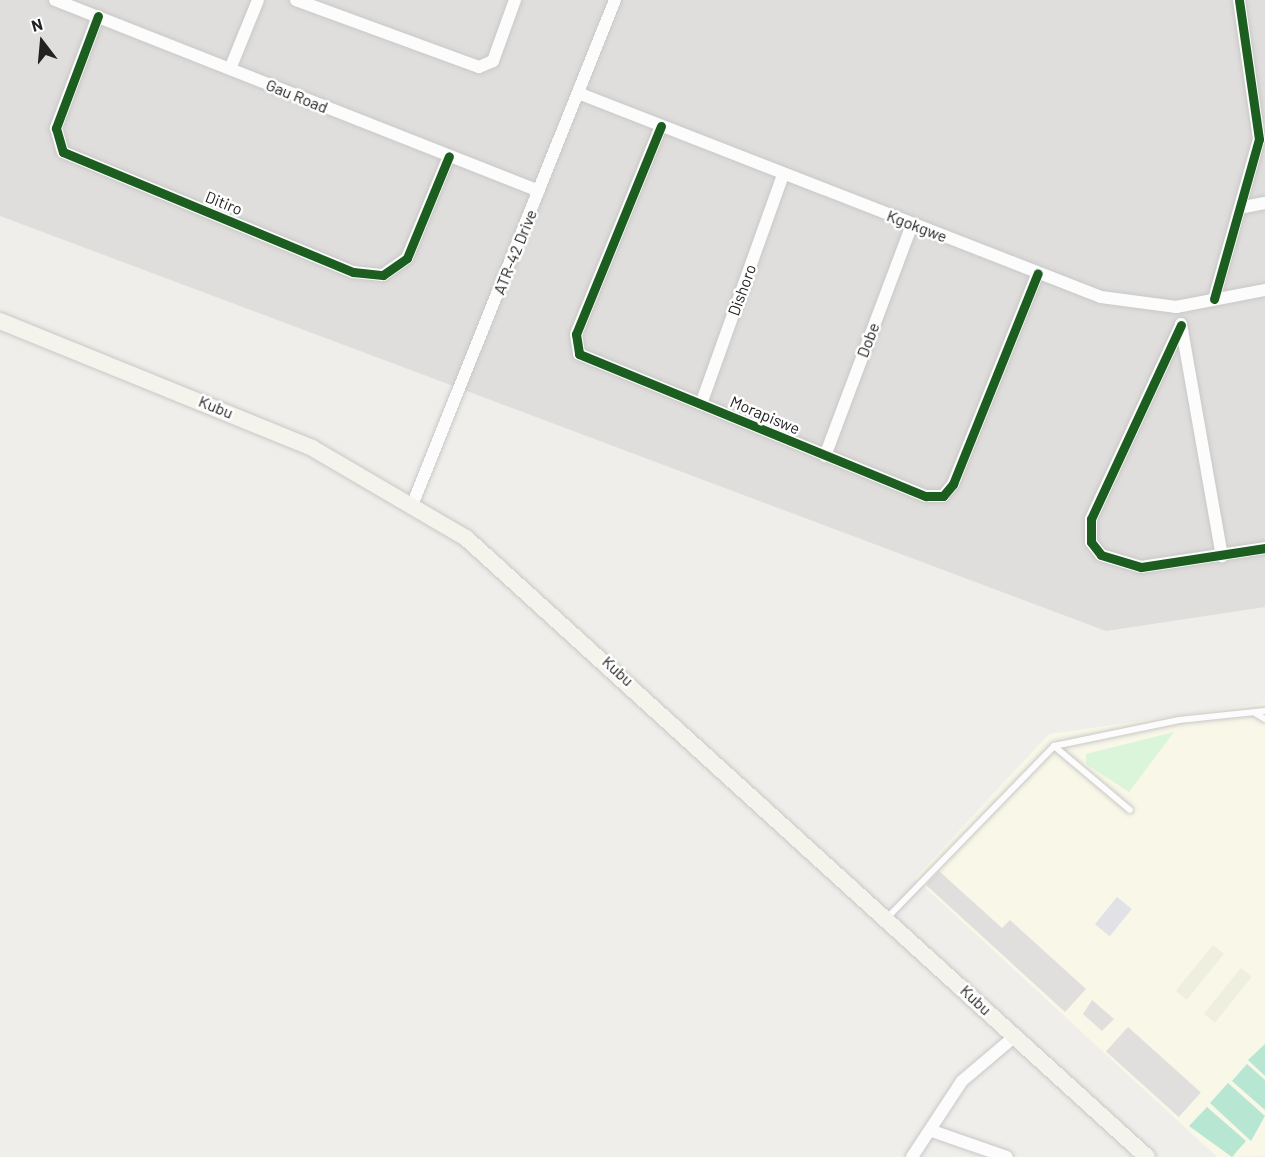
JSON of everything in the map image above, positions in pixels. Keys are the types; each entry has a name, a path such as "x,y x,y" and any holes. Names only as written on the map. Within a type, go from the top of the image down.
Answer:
{"main road":[{"name":"Kubu","path":"0,321 264,426 412,502 487,553 1147,1157"}],"street":[{"name":"Gau Road","path":"55,0 539,191"},
{"path":"230,69 258,0"},
{"path":"296,0 479,67 493,61 515,0"},
{"name":"ATR-42 Drive","path":"412,502 615,0"},
{"path":"1214,299 1244,207 1258,139 1252,75 1239,0"},
{"name":"Ditiro","path":"98,16 56,128 63,152 353,272 383,275 407,258 448,156"},
{"path":"1252,75 1265,73"},
{"name":"Kgokgwe","path":"578,93 783,175 1101,297 1176,307 1265,290"},
{"name":"Morapiswe","path":"661,126 576,340 586,359 926,496 943,496 953,484 1038,273"},
{"name":"Dishoro","path":"701,404 783,175"},
{"path":"1244,207 1265,203"},
{"name":"Dobe","path":"825,456 912,224"},
{"path":"1176,307 1222,556"},
{"path":"1181,325 1088,529 1101,555 1142,567 1265,548"},
{"path":"912,1157 932,1131 962,1082 1016,1036"},
{"path":"932,1131 1007,1157"}],"lane":[{"path":"887,918 1054,746 1179,720 1265,711"},
{"path":"1255,712 1265,719"},
{"path":"1054,746 1130,810"}],"shaded area":[{"path":"0,0 1265,0 1265,607 1106,631 0,216"},
{"path":"1265,703 1265,1156 1217,1157 915,878 1049,734"},
{"path":"939,871 1002,928 1010,920 1086,989 1065,1012 926,885"},
{"path":"1117,897 1132,909 1110,936 1095,924"},
{"path":"1092,1000 1114,1019 1102,1031 1083,1014"},
{"path":"1128,1027 1201,1093 1179,1117 1106,1052"}],"green space":[{"path":"1174,732 1129,792 1086,764 1086,754"},
{"path":"1213,945 1224,954 1187,1000 1176,991"},
{"path":"1241,968 1252,977 1215,1023 1204,1014"},
{"path":"1265,1044 1265,1076 1248,1060"},
{"path":"1247,1064 1265,1080 1265,1110 1232,1081"},
{"path":"1228,1083 1265,1116 1251,1141 1210,1103"},
{"path":"1207,1107 1246,1141 1232,1157 1189,1126"}],"cycle path":[{"path":"1214,299 1259,139 1239,0"},
{"path":"98,16 56,128 63,152 353,272 383,275 407,258 449,156"},
{"path":"661,126 576,334 579,354 926,496 943,496 953,484 1038,273"},
{"path":"1181,325 1091,519 1091,542 1101,555 1141,567 1265,548"}]}
